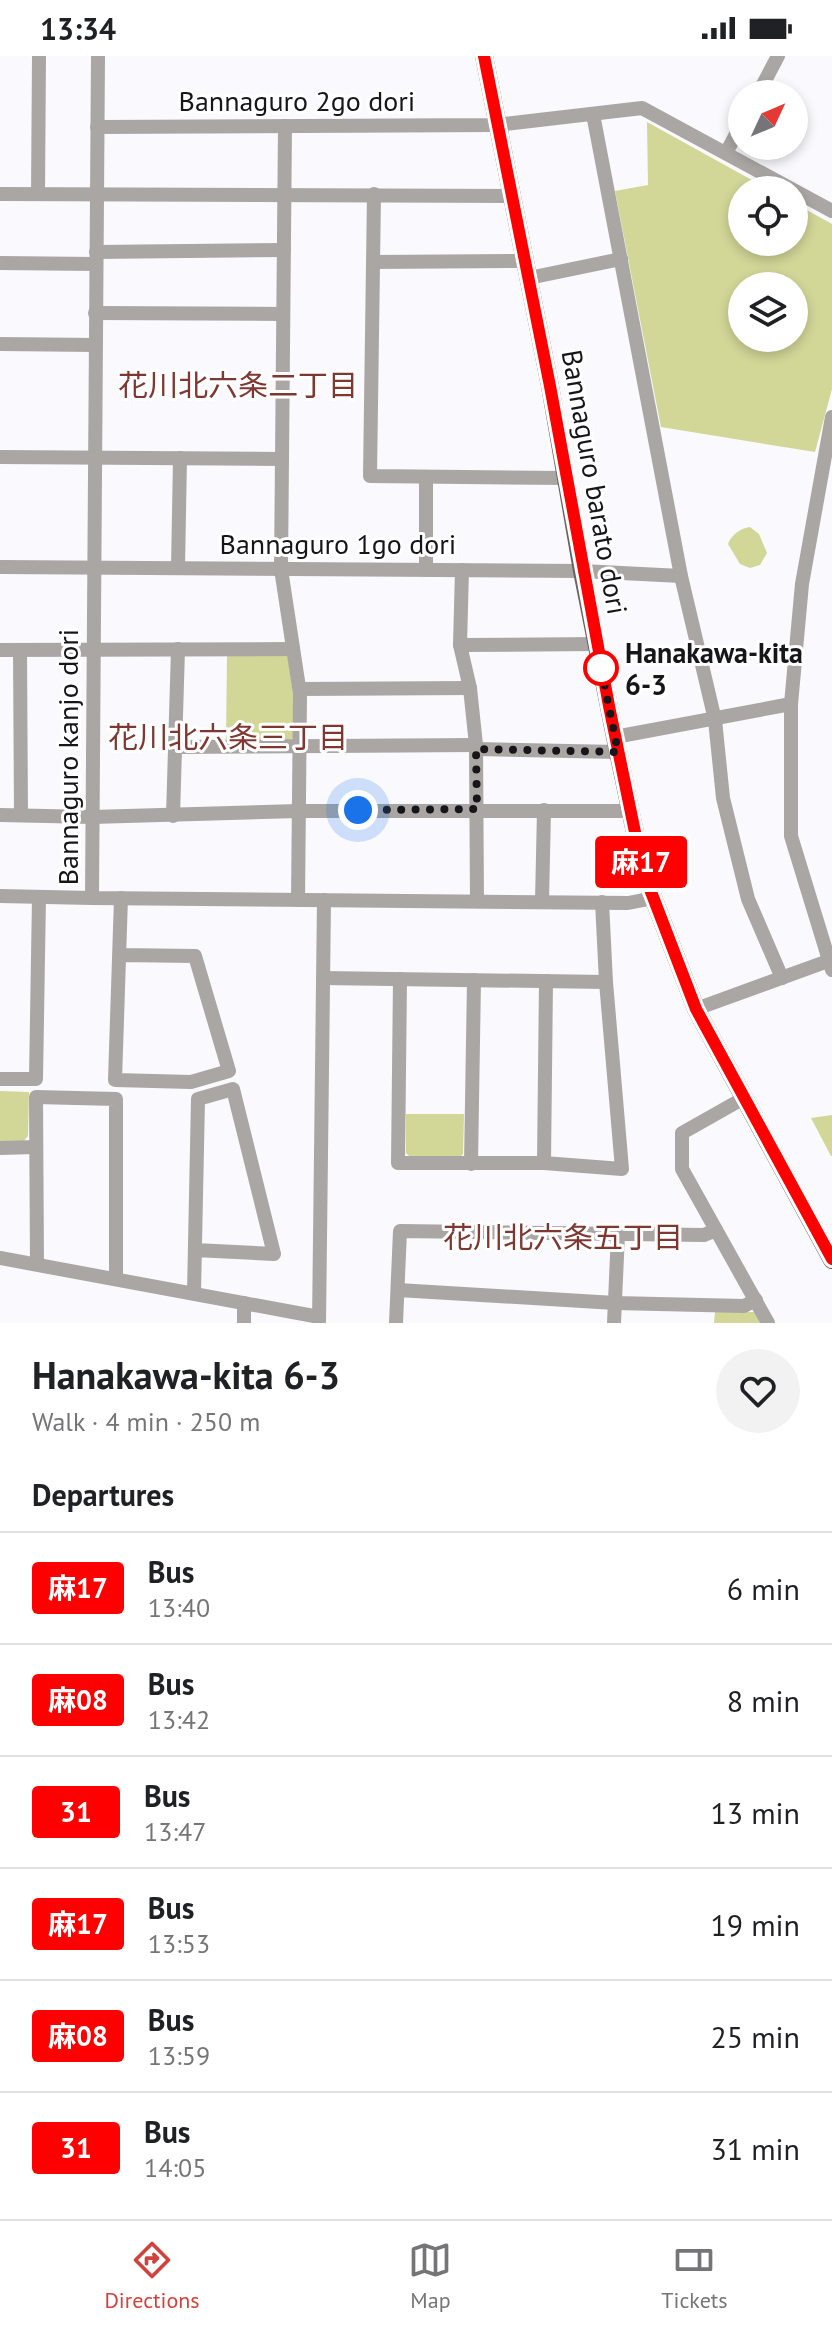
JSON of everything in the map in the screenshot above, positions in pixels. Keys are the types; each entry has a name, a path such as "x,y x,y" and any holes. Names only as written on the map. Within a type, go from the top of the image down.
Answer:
{"main road":[{"name":"Bannaguro barato dori","path":"484,56 527,269 582,571 643,871 696,1009 832,1260"}],"street":[{"path":"38,194 39,56"},
{"name":"Bannaguro kanjo dori","path":"98,56 92,898 628,903 654,898"},
{"path":"765,80 778,56"},
{"name":"Bannaguro 2go dori","path":"97,127 496,125 642,108 832,211"},
{"path":"593,114 681,576 715,720 723,798 748,899 782,978"},
{"path":"285,126 281,569 300,689 298,900"},
{"path":"726,153 728,149"},
{"path":"0,194 512,196"},
{"path":"374,194 370,476 566,478"},
{"path":"0,263 284,250"},
{"path":"373,262 527,269 621,259"},
{"path":"95,313 283,314"},
{"path":"0,344 95,345"},
{"path":"696,1009 782,978 830,966 791,836 791,704 802,584 832,417"},
{"path":"0,457 282,459"},
{"path":"178,568 180,458"},
{"path":"426,477 426,570"},
{"name":"Bannaguro 1go dori","path":"0,567 582,571 681,576"},
{"path":"462,570 460,645 470,688 476,747 477,901"},
{"path":"460,645 597,644"},
{"path":"173,816 178,649"},
{"path":"0,650 293,649"},
{"path":"20,650 21,815"},
{"path":"300,689 470,688"},
{"path":"175,747 616,745 791,704"},
{"path":"0,815 173,816 477,809 631,811"},
{"path":"542,902 544,810"},
{"path":"0,896 92,898"},
{"path":"0,1079 36,1079 39,897"},
{"path":"119,955 195,956 229,1071 191,1082 115,1080 119,955 121,898"},
{"path":"0,1258 194,1293 319,1320 324,900"},
{"path":"400,979 398,1163 544,1163 622,1169 602,902"},
{"path":"323,978 606,982"},
{"path":"471,1164 474,980"},
{"path":"544,1163 546,981"},
{"path":"194,1293 198,1099 233,1089 274,1254 195,1250"},
{"path":"37,1264 36,1097 116,1099 116,1279"},
{"path":"744,1098 682,1133 682,1169 768,1323"},
{"path":"0,1148 36,1147"},
{"path":"396,1323 400,1231 704,1235 716,1230"},
{"path":"614,1323 618,1234"},
{"path":"398,1290 615,1303 744,1306 756,1300"},
{"path":"244,1303 244,1323"}],"green space":[{"path":"647,122 745,176 728,176 728,256 808,256 808,211 832,224 832,389 815,452 661,427 615,191 648,185"},
{"path":"750,527 759,534 767,553 760,565 750,568 740,564 728,544 737,532"},
{"path":"284,653 288,657 293,694 294,737 291,740 226,741 227,654"},
{"path":"0,1091 29,1092 28,1136 23,1142 0,1141"},
{"path":"406,1114 464,1114 463,1154 460,1157 409,1156 406,1153"},
{"path":"832,1115 832,1156 831,1156 811,1118"},
{"path":"715,1312 754,1312 760,1323 714,1323"}],"bus line":[{"name":"麻17","path":"484,56 550,386 582,571 643,871 696,1009 832,1259"}],"place":[{"name":"Hanakawa-kita 6-3","path":"601,668"}],"district":[{"name":"花川北六条二丁目","path":"238,384"},
{"name":"花川北六条三丁目","path":"228,736"},
{"name":"花川北六条五丁目","path":"563,1236"}],"route":[{"path":"358,810 477,809 476,749 618,752 601,668"}]}
